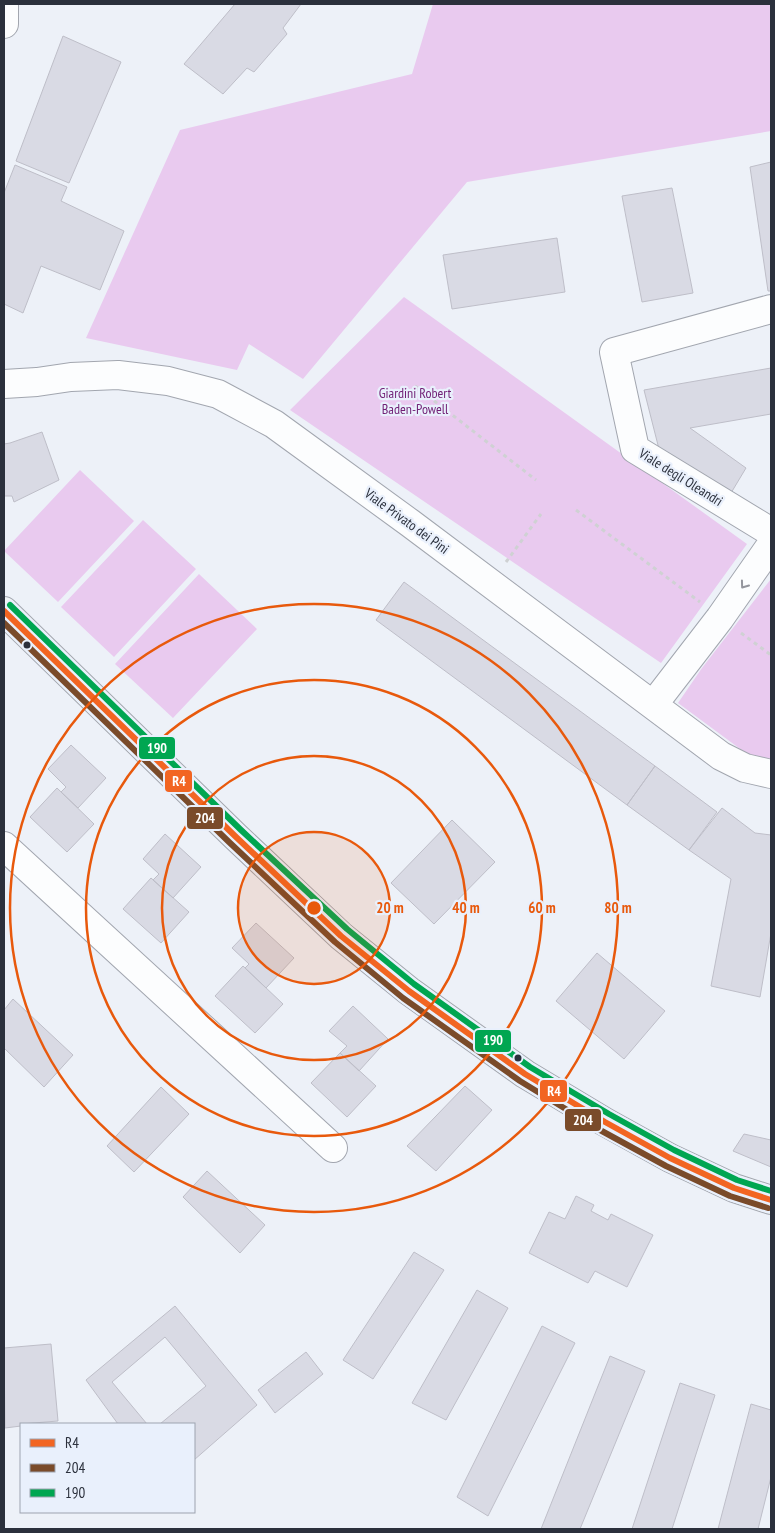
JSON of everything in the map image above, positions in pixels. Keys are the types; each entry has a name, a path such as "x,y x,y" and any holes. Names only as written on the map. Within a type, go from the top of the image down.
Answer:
{"main road":[{"path":"4,610 235,836 341,936 409,991 525,1074 605,1122 678,1162 734,1188 771,1200"}],"street":[{"path":"4,4 4,24"},
{"name":"Viale degli Oleandri","path":"771,309 614,352 635,449 771,532"},
{"name":"Viale Privato dei Pini","path":"4,384 71,377 118,375 168,381 218,394 274,424 721,756 745,768 771,774"},
{"path":"654,705 720,618 771,545"},
{"path":"745,768 771,780"},
{"path":"4,846 333,1148"}],"path":[{"path":"415,386 536,480"},
{"path":"576,510 707,607"},
{"path":"502,566 541,514"},
{"path":"735,628 771,655"}],"green space":[{"path":"433,4 771,4 771,131 467,182 303,379 249,344 237,370 86,338 180,130 412,74"},
{"name":"Giardini Robert Baden-Powell","path":"404,297 747,544 661,663 290,410"},
{"path":"80,470 134,521 58,602 4,551"},
{"path":"143,520 196,569 114,657 61,607"},
{"path":"199,574 257,629 173,718 115,664"},
{"path":"771,579 771,760 747,754 678,703 702,668"}],"building":[{"path":"235,4 301,4 283,28 287,34 254,72 247,68 223,94 184,64"},
{"path":"63,36 121,62 69,183 16,161"},
{"path":"771,162 771,291 768,291 750,167"},
{"path":"15,165 67,187 61,201 124,231 100,290 41,266 23,313 4,304 4,193"},
{"path":"672,188 693,293 642,302 622,196"},
{"path":"557,238 565,292 452,309 443,255"},
{"path":"771,368 771,414 690,428 746,468 728,498 661,457 644,390"},
{"path":"42,432 59,480 14,502 12,496 4,496 4,444"},
{"path":"404,582 655,766 627,805 376,620"},
{"path":"71,745 106,778 78,808 61,792 66,787 48,769"},
{"path":"655,766 717,812 689,850 627,805"},
{"path":"57,788 94,824 67,852 30,817"},
{"path":"722,808 755,833 771,835 771,933 760,997 711,986 731,879 689,850"},
{"path":"452,820 495,862 434,924 391,883"},
{"path":"165,834 201,867 173,898 153,880 159,874 143,859"},
{"path":"151,878 189,912 161,943 123,909"},
{"path":"256,923 294,958 266,988 245,968 249,964 232,948"},
{"path":"597,953 665,1011 624,1059 556,1001"},
{"path":"243,966 283,1004 255,1033 215,996"},
{"path":"13,999 73,1055 44,1087 4,1048 4,1010"},
{"path":"353,1006 388,1039 359,1071 340,1053 347,1046 329,1031"},
{"path":"340,1053 376,1086 347,1117 311,1083"},
{"path":"465,1086 492,1110 436,1171 407,1146"},
{"path":"161,1087 189,1114 134,1172 107,1146"},
{"path":"744,1134 771,1140 771,1167 733,1151"},
{"path":"207,1171 265,1225 240,1253 183,1197"},
{"path":"576,1196 594,1205 591,1211 608,1220 611,1214 653,1235 627,1287 595,1271 588,1283 529,1253 549,1212 565,1219"},
{"path":"414,1252 444,1270 373,1379 343,1360"},
{"path":"477,1290 508,1308 446,1420 412,1403"},
{"path":"175,1306 257,1405 195,1459 195,1423 161,1423 206,1386 165,1337 112,1382 146,1423 117,1423 86,1380"},
{"path":"542,1326 575,1343 488,1516 457,1497"},
{"path":"51,1344 58,1421 20,1423 20,1426 5,1428 4,1348"},
{"path":"306,1352 323,1374 275,1413 258,1390"},
{"path":"610,1356 645,1371 580,1529 541,1529"},
{"path":"680,1383 715,1395 672,1529 632,1529"},
{"path":"751,1404 771,1410 771,1477 758,1529 718,1529"}],"transit line":[{"name":"190","path":"10,605 241,830 347,929 414,984 530,1067 609,1114 674,1150 737,1180 771,1191"},
{"name":"R4","path":"4,611 235,836 341,936 409,991 525,1074 605,1122 670,1158 734,1188 771,1200"},
{"name":"204","path":"4,623 229,842 335,942 403,998 520,1081 600,1130 666,1166 730,1196 768,1208"}]}
